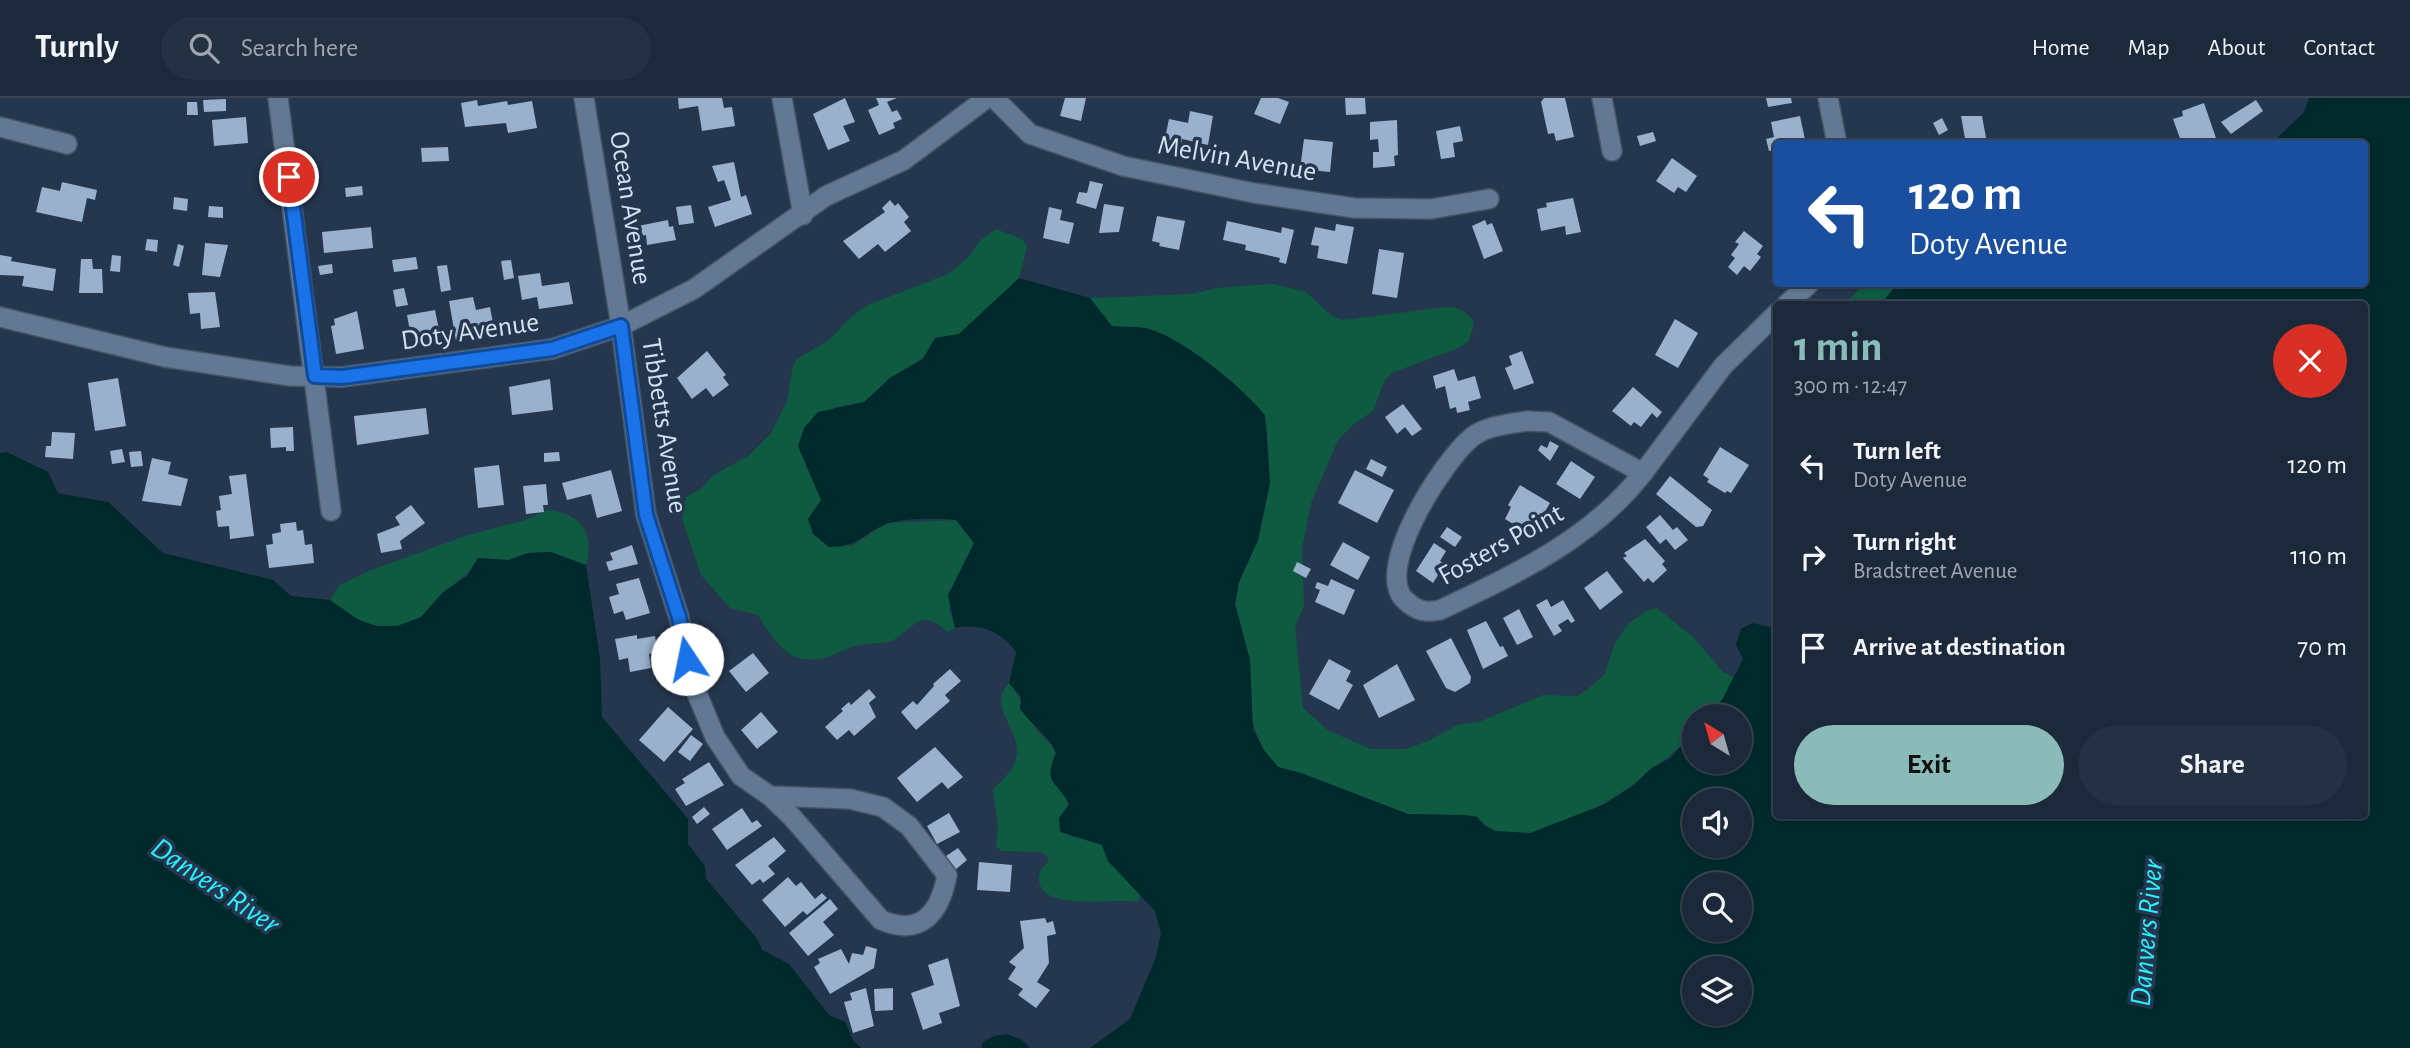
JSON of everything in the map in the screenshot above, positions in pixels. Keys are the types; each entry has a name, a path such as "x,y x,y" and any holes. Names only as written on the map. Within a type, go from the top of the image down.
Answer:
{"street":[{"path":"278,98 331,511"},
{"name":"Ocean Avenue","path":"584,98 621,326"},
{"path":"782,98 803,215"},
{"name":"Doty Avenue","path":"0,317 165,357 290,376 342,377 552,349 621,326 694,289 803,215 826,196 904,160 987,98"},
{"name":"Melvin Avenue","path":"995,98 1030,134 1123,166 1254,193 1354,208 1430,209 1489,199"},
{"path":"1602,98 1612,151"},
{"path":"1828,98 1837,140"},
{"path":"0,127 67,144"},
{"path":"1790,301 1806,287"},
{"name":"Fosters Point","path":"1643,473 1549,422 1527,421 1472,436 1448,462 1415,517 1400,556 1397,582 1402,598 1413,607 1427,612 1440,610 1570,542 1604,516 1643,473 1723,366 1773,317"},
{"name":"Tibbetts Avenue","path":"621,326 646,515 679,617 691,679 721,747 741,776 770,796 792,817 881,920 895,926 918,923 934,914 943,897 947,875 909,826 883,807 850,799 770,796"}],"green space":[{"path":"996,229 1022,239 1027,247 1019,278 959,334 935,338 923,358 890,378 864,403 835,407 798,446 821,500 850,547 887,523 956,520 974,543 949,609 955,628 947,632 932,621 920,621 893,640 855,646 819,659 798,658 775,641 758,615 730,608 701,575 682,519 686,497 701,489 712,476 748,456 771,433 787,401 793,366 797,359 828,341 851,317 868,305 948,274 967,259 981,240"},
{"path":"1273,284 1306,292 1332,316 1343,320 1446,307 1462,310 1474,322 1469,341 1459,348 1394,372 1385,379 1373,411 1354,424 1338,440 1311,503 1302,549 1304,606 1295,627 1303,708 1329,731 1371,749 1406,749 1428,741 1457,725 1479,722 1543,695 1577,696 1604,675 1615,643 1628,624 1646,611 1657,608 1693,637 1723,672 1734,677 1718,704 1682,704 1682,744 1652,770 1591,811 1558,826 1527,834 1499,832 1477,817 1408,814 1301,773 1278,767 1263,750 1251,718 1250,660 1235,604 1239,582 1258,540 1270,483 1267,426 1233,382 1167,336 1145,328 1112,327 1090,298 1193,294 1216,288"},
{"path":"1862,287 1895,287 1883,301 1847,301"},
{"path":"548,510 569,516 583,527 588,543 586,565 550,552 528,553 509,560 478,558 466,574 443,593 421,617 398,626 373,625 361,621 330,600 340,585 371,570"},
{"path":"1009,683 1035,728 1056,753 1051,777 1068,802 1071,837 1084,837 1102,845 1108,861 1140,893 1138,902 1081,902 1052,897 1043,890 1039,880 1041,869 1049,861 1047,856 1040,852 1001,851 996,846 998,825 993,790 1012,768 1017,748 1001,701"}],"water":[{"name":"Danvers River","path":"2309,98 2410,98 2410,1048 1090,1048 1130,1019 1156,957 1161,933 1155,911 1108,861 1102,845 1060,832 1059,818 1069,804 1052,781 1052,763 1056,753 1045,736 1020,709 1021,697 1009,683 1016,652 1004,639 989,630 955,628 948,595 974,543 956,520 919,519 891,523 853,543 829,547 813,534 808,519 821,500 798,446 804,428 818,412 864,402 890,378 923,359 935,338 959,334 1019,278 1090,298 1112,326 1145,328 1193,351 1227,377 1265,415 1270,483 1258,540 1239,582 1235,604 1250,660 1253,729 1264,750 1278,767 1301,773 1408,814 1466,815 1477,817 1485,826 1495,831 1530,833 1605,804 1634,785 1650,769 1670,758 1682,745 1682,774 1752,774 1752,704 1718,704 1743,659 1736,645 1741,629 1752,623 1770,627 1773,624 1773,819 2368,819 2368,301 1883,301 1895,287 2368,287 2368,140 2275,140 2304,112"},
{"name":"Danvers River","path":"7,452 48,472 58,493 108,502 163,553 273,580 291,596 330,600 357,619 376,626 397,626 421,617 442,593 467,576 478,558 509,560 528,553 551,552 586,565 600,658 602,717 688,819 688,844 705,866 706,879 758,940 762,950 789,964 829,1015 845,1022 853,1040 861,1048 0,1048 0,453"},
{"path":"1007,1034 1022,1040 1030,1048 981,1048 983,1042 994,1036"}],"building":[{"path":"678,98 722,98 724,108 732,107 735,126 702,131 698,106 679,109"},
{"path":"845,98 855,122 843,126 850,141 828,150 813,114"},
{"path":"876,98 897,98 887,102 892,112 897,110 902,119 893,123 895,128 879,135 868,110 879,105"},
{"path":"1065,98 1086,98 1081,121 1060,116"},
{"path":"1261,98 1278,98 1289,102 1280,124 1254,114"},
{"path":"1345,98 1365,98 1366,114 1346,115"},
{"path":"1544,98 1565,98 1574,137 1556,141 1554,133 1548,134 1541,102"},
{"path":"1766,98 1791,98 1792,103 1768,107"},
{"path":"226,99 226,111 204,112 203,100"},
{"path":"477,100 478,106 507,101 508,105 532,101 537,128 508,133 506,123 465,127 461,103"},
{"path":"2256,100 2263,111 2231,134 2221,122"},
{"path":"187,102 197,102 198,115 187,115"},
{"path":"2204,103 2217,140 2181,140 2173,119 2183,116 2182,111"},
{"path":"1190,111 1213,116 1208,145 1182,139 1181,146 1164,143 1169,119 1188,123"},
{"path":"1800,116 1805,140 1773,140 1773,150 1769,151 1766,139 1774,137 1771,122"},
{"path":"1961,116 1982,116 1986,140 1965,140"},
{"path":"246,117 248,143 214,146 212,120"},
{"path":"1942,118 1948,130 1939,135 1933,123"},
{"path":"1397,120 1398,155 1394,156 1395,166 1373,168 1373,152 1379,152 1378,139 1370,140 1370,122"},
{"path":"1460,126 1463,141 1453,143 1455,157 1441,159 1436,131"},
{"path":"1653,132 1656,141 1640,146 1637,136"},
{"path":"1304,139 1333,142 1330,172 1300,169"},
{"path":"448,147 449,161 422,162 421,148"},
{"path":"1672,158 1697,176 1686,192 1678,187 1674,193 1656,181"},
{"path":"734,162 741,197 746,195 752,214 715,227 708,207 731,200 724,180 718,182 712,166"},
{"path":"1090,181 1103,184 1096,209 1076,203 1079,192 1087,193"},
{"path":"62,182 97,190 95,200 87,198 82,222 36,212 42,187 60,191"},
{"path":"362,186 363,195 346,197 345,188"},
{"path":"174,197 188,199 187,211 173,209"},
{"path":"1573,198 1581,232 1566,235 1565,226 1541,231 1537,209 1547,207 1546,203"},
{"path":"890,200 895,206 898,203 909,217 904,222 911,231 885,252 878,244 859,259 843,241 885,212 882,208"},
{"path":"1104,204 1124,207 1119,232 1099,233"},
{"path":"691,205 694,223 679,225 676,207"},
{"path":"209,206 223,207 223,218 208,217"},
{"path":"1049,207 1062,210 1060,220 1074,223 1069,244 1043,238"},
{"path":"1157,216 1185,221 1179,250 1159,246 1160,243 1152,241"},
{"path":"668,220 669,227 673,226 676,240 647,245 646,235 630,238 628,228"},
{"path":"1485,220 1487,225 1492,223 1503,251 1484,259 1472,226"},
{"path":"1227,221 1281,233 1282,227 1294,230 1286,264 1279,262 1280,258 1245,250 1246,245 1223,240"},
{"path":"1336,224 1354,227 1347,264 1317,258 1319,246 1311,245 1315,227 1335,231"},
{"path":"371,227 373,248 324,253 322,232"},
{"path":"1744,231 1763,246 1757,254 1761,257 1750,271 1744,266 1737,275 1728,267 1735,258 1731,255 1739,244 1735,242"},
{"path":"147,239 158,240 157,252 145,250"},
{"path":"205,243 228,245 220,277 202,275"},
{"path":"178,244 184,246 179,267 173,265"},
{"path":"1379,249 1404,253 1397,298 1372,294"},
{"path":"0,255 12,257 11,261 56,269 53,291 22,286 24,276 0,275"},
{"path":"112,255 121,256 120,272 110,271"},
{"path":"416,257 418,269 394,272 392,260"},
{"path":"81,259 92,259 93,269 102,269 103,293 79,293"},
{"path":"511,260 514,278 504,280 501,261"},
{"path":"332,264 333,273 320,275 318,266"},
{"path":"447,265 451,290 441,292 437,266"},
{"path":"540,273 542,286 569,282 573,304 539,309 537,297 522,300 518,276"},
{"path":"404,288 408,305 396,307 393,290"},
{"path":"215,292 220,327 201,329 200,313 190,314 188,293"},
{"path":"473,297 476,310 490,307 495,334 456,341 449,301"},
{"path":"435,310 441,340 420,344 417,330 410,331 407,315"},
{"path":"357,311 364,349 336,354 331,326 335,325 334,319"},
{"path":"1675,319 1698,333 1678,368 1655,355"},
{"path":"707,351 726,375 723,377 729,385 713,397 706,388 692,399 677,378"},
{"path":"1522,351 1534,383 1514,390 1505,368 1512,365 1509,356"},
{"path":"1454,369 1458,381 1475,376 1481,398 1468,402 1470,410 1457,413 1456,407 1450,409 1445,386 1436,389 1433,376"},
{"path":"118,378 126,426 95,431 88,383"},
{"path":"550,379 553,410 512,415 509,387"},
{"path":"1633,387 1662,412 1657,418 1652,413 1641,427 1634,422 1631,426 1612,411"},
{"path":"1403,404 1422,429 1412,436 1405,427 1397,434 1385,417"},
{"path":"426,408 429,434 357,445 354,416"},
{"path":"293,427 294,451 286,451 286,447 271,448 270,428"},
{"path":"52,432 75,433 73,459 45,457 46,446 51,446"},
{"path":"1550,441 1559,446 1550,461 1538,450 1541,445 1547,448"},
{"path":"1720,447 1749,465 1731,493 1725,493 1707,482 1709,479 1703,475"},
{"path":"122,449 125,462 112,464 110,451"},
{"path":"141,451 143,466 131,467 129,452"},
{"path":"559,452 560,461 544,462 544,453"},
{"path":"152,458 171,462 168,474 188,479 181,506 142,501"},
{"path":"1371,459 1387,467 1382,477 1366,469"},
{"path":"1571,461 1595,477 1580,499 1556,484"},
{"path":"499,465 504,505 478,508 474,468"},
{"path":"611,470 622,511 597,518 591,494 567,500 562,483"},
{"path":"1355,470 1394,490 1377,523 1338,503"},
{"path":"246,474 254,536 230,539 229,526 218,527 216,511 221,510 219,496 232,494 229,476"},
{"path":"1670,476 1712,510 1703,526 1696,527 1656,494"},
{"path":"546,484 548,505 543,505 544,512 526,514 523,486"},
{"path":"1520,485 1550,503 1531,535 1505,519 1511,507 1508,505"},
{"path":"411,505 425,523 400,541 402,549 381,553 377,534 400,525 395,517"},
{"path":"1660,515 1673,530 1677,527 1688,540 1675,550 1666,539 1660,544 1646,527"},
{"path":"296,522 297,531 303,530 305,545 312,544 314,563 269,568 266,545 273,544 272,534 281,532 280,524"},
{"path":"1447,527 1462,537 1455,547 1440,537"},
{"path":"1645,539 1665,561 1662,564 1667,570 1653,583 1648,578 1644,582 1623,558 1627,556 1624,553"},
{"path":"1343,542 1370,557 1358,580 1330,565"},
{"path":"1434,543 1446,551 1440,561 1445,564 1433,583 1416,571"},
{"path":"632,545 638,564 609,571 606,562 613,560 610,553"},
{"path":"1297,562 1311,569 1306,578 1293,571"},
{"path":"1607,571 1623,592 1600,610 1584,588"},
{"path":"639,578 650,613 626,620 623,611 614,614 609,597 619,594 616,584"},
{"path":"1331,579 1355,590 1344,615 1315,602 1320,590 1315,588 1317,582 1328,586"},
{"path":"1547,599 1551,607 1563,600 1575,621 1571,623 1568,619 1558,625 1562,631 1554,636 1536,605"},
{"path":"1519,609 1533,637 1517,645 1503,618"},
{"path":"1486,621 1508,656 1483,669 1467,630"},
{"path":"637,635 637,639 655,636 658,652 649,654 651,668 630,672 628,658 619,660 615,639"},
{"path":"1451,638 1471,677 1470,683 1455,692 1446,688 1426,651"},
{"path":"753,653 769,673 746,692 729,671"},
{"path":"1329,659 1351,671 1346,681 1353,685 1339,710 1309,694"},
{"path":"1397,664 1415,700 1379,718 1363,685"},
{"path":"950,669 961,681 945,695 950,701 916,730 901,712 913,701 917,705 933,684"},
{"path":"869,689 876,697 869,703 876,717 854,736 849,730 837,740 825,727 849,702 851,705"},
{"path":"668,707 693,729 664,762 639,740"},
{"path":"761,712 778,732 757,749 741,730"},
{"path":"691,735 703,744 690,761 678,752"},
{"path":"935,747 963,777 948,789 942,782 917,802 897,778"},
{"path":"709,762 724,785 686,806 675,789 685,783 682,779"},
{"path":"704,807 710,814 697,824 692,817"},
{"path":"742,808 752,823 757,820 762,826 727,850 712,829"},
{"path":"949,813 960,832 937,844 927,826"},
{"path":"774,837 786,851 768,866 775,874 763,883 760,879 752,885 735,865"},
{"path":"958,848 967,860 955,870 946,856"},
{"path":"979,862 1012,865 1010,892 977,890"},
{"path":"788,877 796,886 801,882 815,899 822,893 827,898 807,915 803,911 785,927 762,900"},
{"path":"830,899 838,909 823,922 834,935 808,956 789,933"},
{"path":"1045,918 1047,923 1053,921 1056,934 1047,936 1049,963 1037,982 1050,990 1036,1008 1018,995 1023,989 1008,979 1016,967 1009,962 1024,948 1020,921"},
{"path":"866,946 877,949 874,968 830,994 814,967 820,963 818,959 841,949 849,964 852,953 863,955"},
{"path":"948,958 960,1006 939,1013 942,1023 923,1030 911,993 934,985 928,965"},
{"path":"866,988 874,1026 853,1033 844,1002 852,1000 850,993"},
{"path":"893,988 893,1010 875,1011 874,989"}],"route":[{"path":"289,177 315,376 342,377 552,349 621,326 646,515 679,617 687,659"}]}
